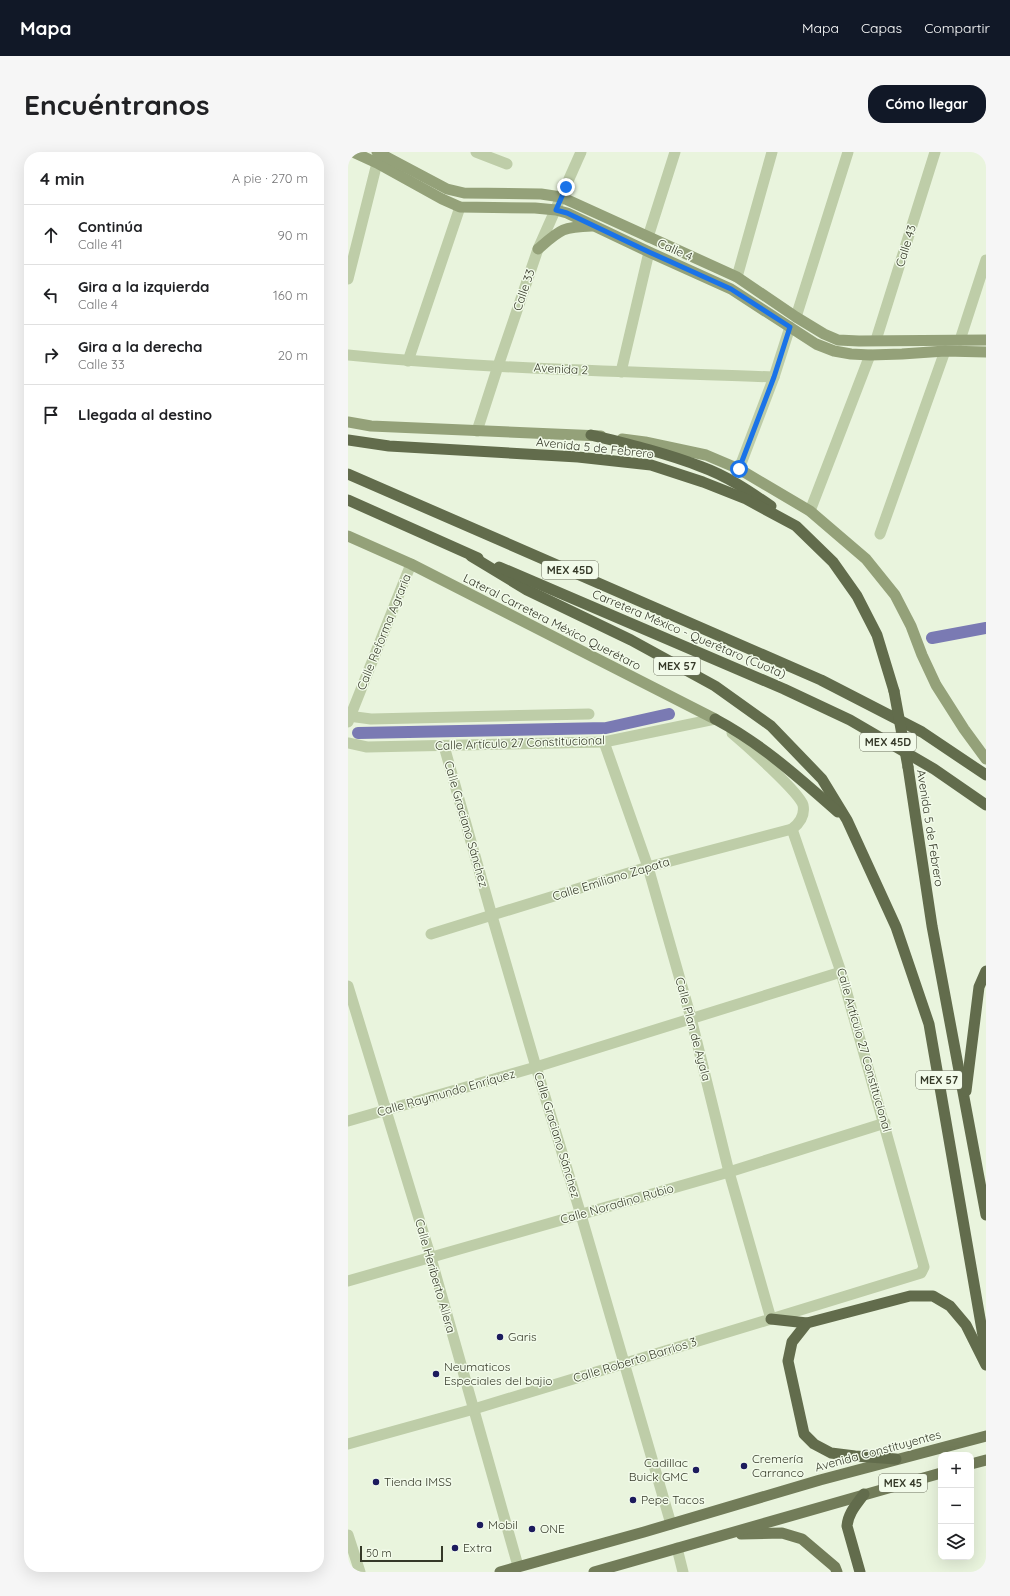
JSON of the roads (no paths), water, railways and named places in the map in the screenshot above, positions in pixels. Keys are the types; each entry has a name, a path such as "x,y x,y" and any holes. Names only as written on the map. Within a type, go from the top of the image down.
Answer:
{"highway":[{"path":"591,435 650,450 703,467 746,489 796,526"},
{"name":"Avenida 5 de Febrero","path":"348,440 389,446 578,457 651,465 746,499 796,526 833,562 857,596 877,635 894,690 908,767 932,926 986,1215"},
{"name":"Carretera México - Querétaro (Cuota)","path":"348,474 822,680 922,732 986,775"},
{"name":"Carretera México - Querétaro (Cuota)","path":"348,500 472,556 784,689 850,720 934,769 986,805"},
{"name":"MEX 57","path":"472,556 527,590 631,640 714,686 771,726 822,779 847,820 896,927 929,1024 986,1353"},
{"path":"715,719 741,733 763,748 847,820"},
{"path":"965,1101 979,987 986,971"},
{"path":"771,1320 807,1323 910,1296 933,1296 950,1306 966,1325 986,1365"},
{"path":"807,1323 792,1342 788,1361 804,1434 814,1444 831,1453 896,1459"},
{"path":"860,1572 847,1526 847,1521 849,1515 864,1494"}],"main road":[{"name":"Calle 4","path":"353,152 377,158 447,189 464,193 540,194 561,197 737,277 793,322 816,344 834,351 870,355 945,351 986,352"},
{"name":"Calle 4","path":"377,158 442,199 460,207 556,210 567,213 731,289 793,322 838,340 986,340"},
{"path":"538,249 560,230 571,227 593,226"},
{"path":"348,422 372,426 591,435 645,442 706,455 739,469 810,511 866,559 895,595 911,626 936,685 964,729 986,759"},
{"name":"Lateral Carretera México Querétaro","path":"348,536 411,564 715,719"},
{"name":"Avenida Constituyentes","path":"500,1572 820,1480 986,1436"},
{"path":"974,1463 986,1460"},
{"name":"MEX 45","path":"864,1494 938,1474"},
{"path":"594,1572 864,1494"},
{"path":"724,1535 782,1533 802,1538 835,1567 837,1572"}],"street":[{"path":"478,152 506,164"},
{"name":"Calle 33","path":"477,431 538,249 581,152"},
{"path":"648,237 675,152"},
{"path":"737,277 772,152"},
{"path":"739,469 793,322 848,152"},
{"name":"Calle 43","path":"876,340 935,152"},
{"path":"348,279 377,158"},
{"path":"408,361 460,207"},
{"path":"621,372 649,252"},
{"path":"960,340 986,260"},
{"path":"880,534 945,351"},
{"name":"Avenida 2","path":"348,355 408,361 498,366 774,377"},
{"path":"810,511 870,355"},
{"name":"Calle Reforma Agraria","path":"349,718 411,564"},
{"path":"349,718 371,719 589,714"},
{"name":"Calle Artículo 27 Constitucional","path":"348,743 367,747 604,742 715,719"},
{"name":"Lateral Carretera México Querétaro","path":"715,719 757,755 800,800 803,805 802,816 797,826 792,829"},
{"name":"Calle Plan de Ayala","path":"604,742 648,867 691,1018 729,1172 771,1320"},
{"name":"Calle Graciano Sánchez","path":"444,746 492,916 581,1214 671,1524"},
{"name":"Calle Artículo 27 Constitucional","path":"792,829 841,972 885,1123 924,1267 921,1273"},
{"name":"Calle Emiliano Zapata","path":"431,934 648,867 792,829"},
{"name":"Calle Raymundo Enríquez","path":"348,1121 536,1066 841,972"},
{"name":"Calle Heriberto Allera","path":"348,986 431,1258 518,1566"},
{"name":"Calle Noradino Rubio","path":"348,1281 729,1172 885,1123"},
{"name":"Calle Roberto Barrios 3","path":"348,1444 474,1409 771,1320 921,1273"},
{"path":"348,1534 360,1572"},
{"path":"677,1548 683,1572"}],"waterway":[{"path":"932,638 986,628"},
{"path":"358,733 606,728 669,714"}],"place":[{"name":"Garis","path":"500,1337"},
{"name":"Neumaticos Especiales del bajio","path":"436,1374"},
{"name":"Cremería Carranco","path":"744,1466"},
{"name":"Cadillac Buick GMC","path":"696,1470"},
{"name":"Tienda IMSS","path":"376,1482"},
{"name":"Pepe Tacos","path":"633,1500"},
{"name":"Mobil","path":"480,1525"},
{"name":"ONE","path":"532,1529"},
{"name":"Extra","path":"455,1548"}]}
